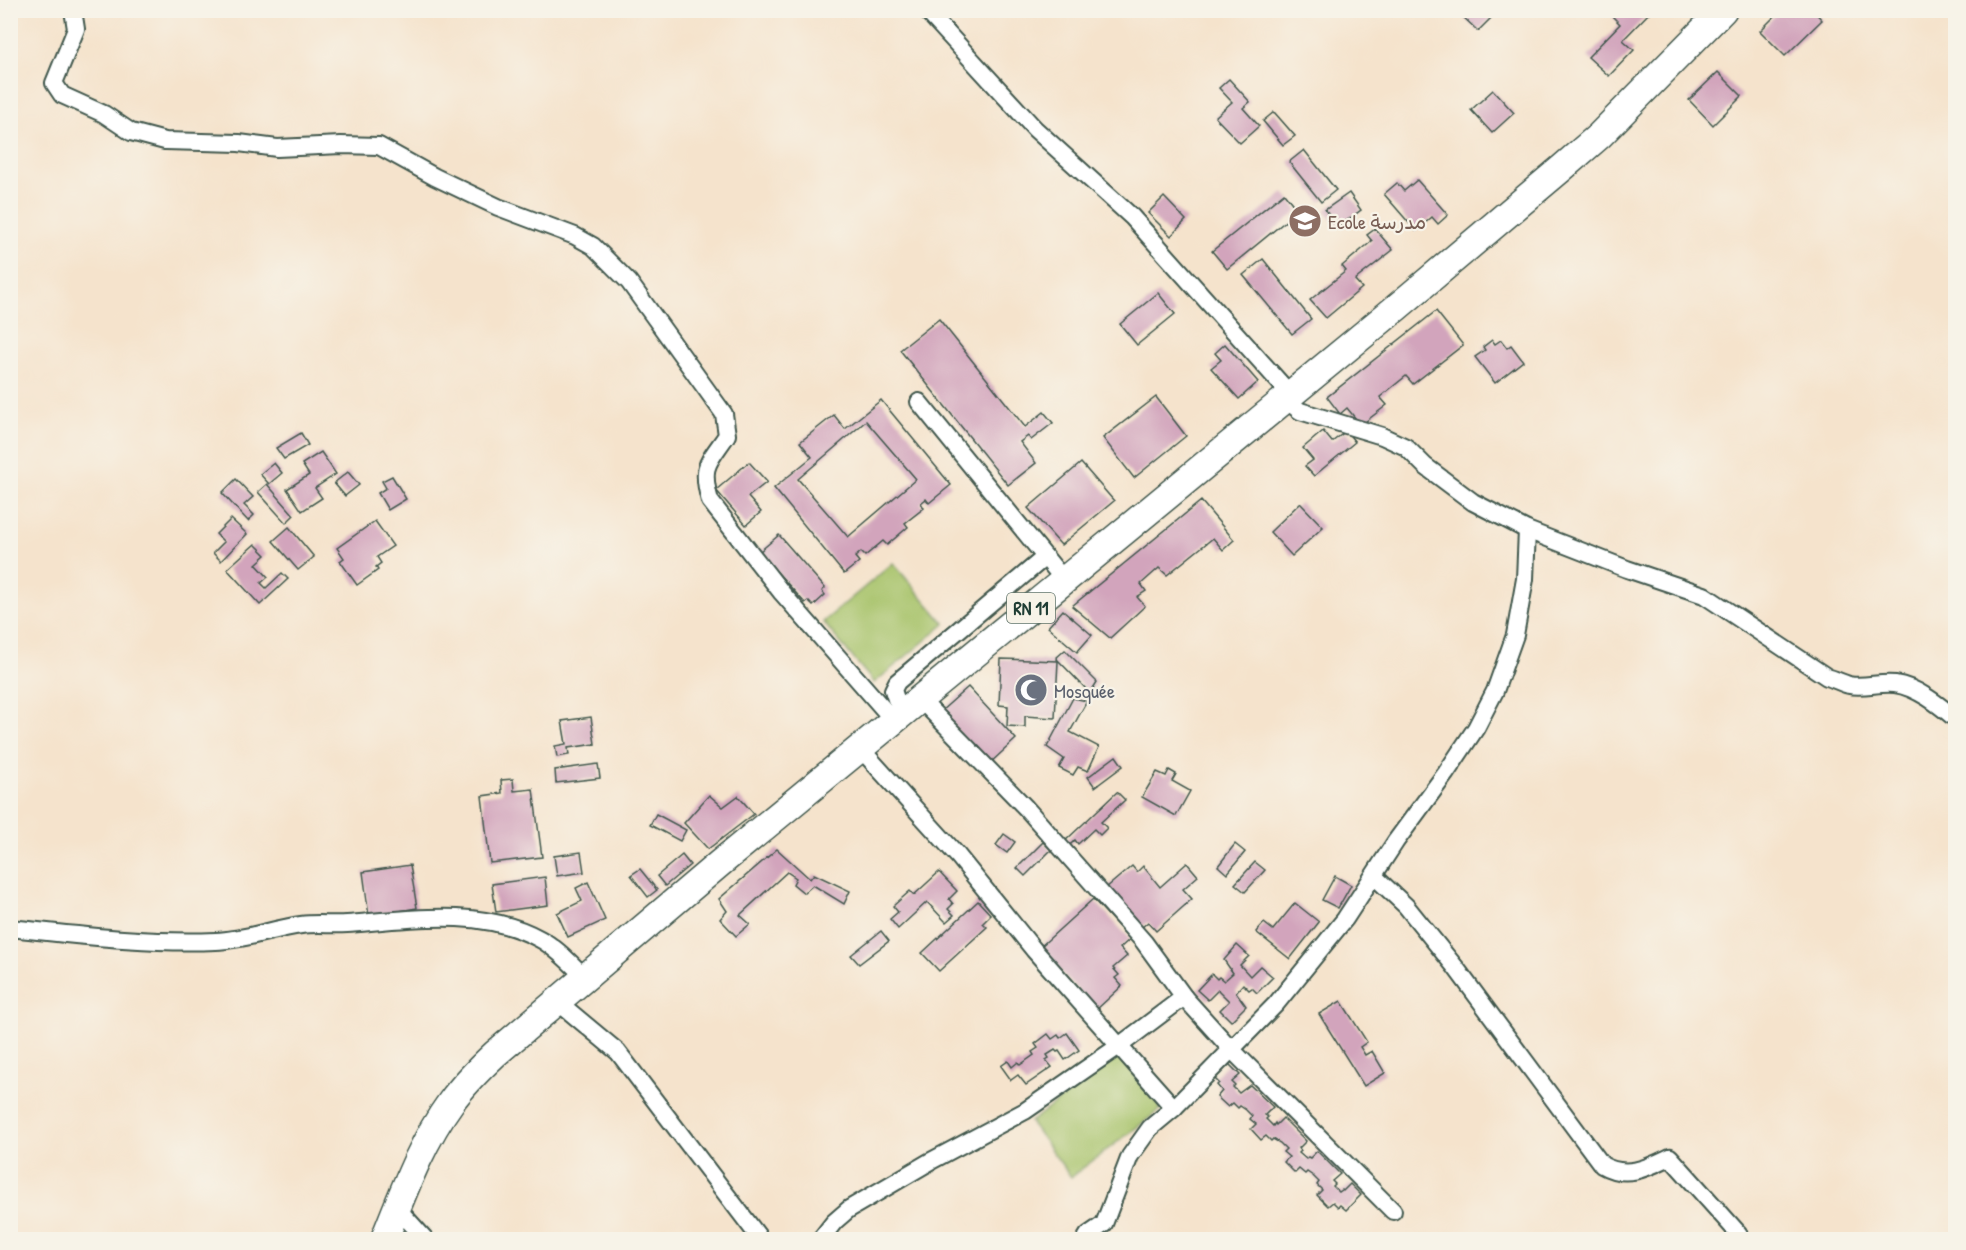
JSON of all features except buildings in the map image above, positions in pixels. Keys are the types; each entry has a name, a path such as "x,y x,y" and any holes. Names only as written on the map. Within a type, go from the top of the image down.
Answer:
{"main road":[{"name":"RN 11","path":"384,1239 432,1132 450,1103 470,1078 495,1054 860,748 1599,136 1723,10"}],"street":[{"path":"73,10 76,29 73,41 54,83 62,95 104,114 131,132 165,141 239,143 277,148 380,146 435,177 498,207 575,236 593,246 629,282 724,414 727,435 710,458 705,470 705,485 710,501 782,593 907,710 1026,808 1144,942 1184,997 1231,1049 1393,1211"},
{"path":"926,10 1035,129 1132,217 1300,411 1382,436 1406,447 1425,466 1473,502 1527,530 1704,595 1804,664 1827,677 1848,685 1880,684 1907,687 1956,719"},
{"path":"919,402 1064,580"},
{"path":"1085,1239 1104,1224 1130,1156 1150,1128 1174,1108 1276,1004 1346,919 1396,841 1476,728 1495,691 1509,655 1521,609 1527,530"},
{"path":"907,710 896,699 893,690 897,682 1045,557"},
{"path":"860,748 958,856 1034,950 1174,1108"},
{"path":"1374,876 1406,906 1456,968 1602,1165 1623,1173 1635,1172 1670,1157 1738,1234"},
{"path":"10,928 127,939 217,941 303,924 416,918 464,919 502,924 540,938 558,951 585,977"},
{"path":"820,1239 849,1209 931,1161 1025,1111 1119,1046 1184,997"},
{"path":"558,1002 618,1052 761,1239"},
{"path":"397,1208 426,1239"}],"green space":[{"path":"893,563 945,624 874,683 823,622"},
{"path":"1120,1055 1161,1109 1071,1177 1030,1122"}],"place":[{"name":"Ecole مدرسة","path":"1305,221"},
{"name":"Mosquée","path":"1031,690"}]}
